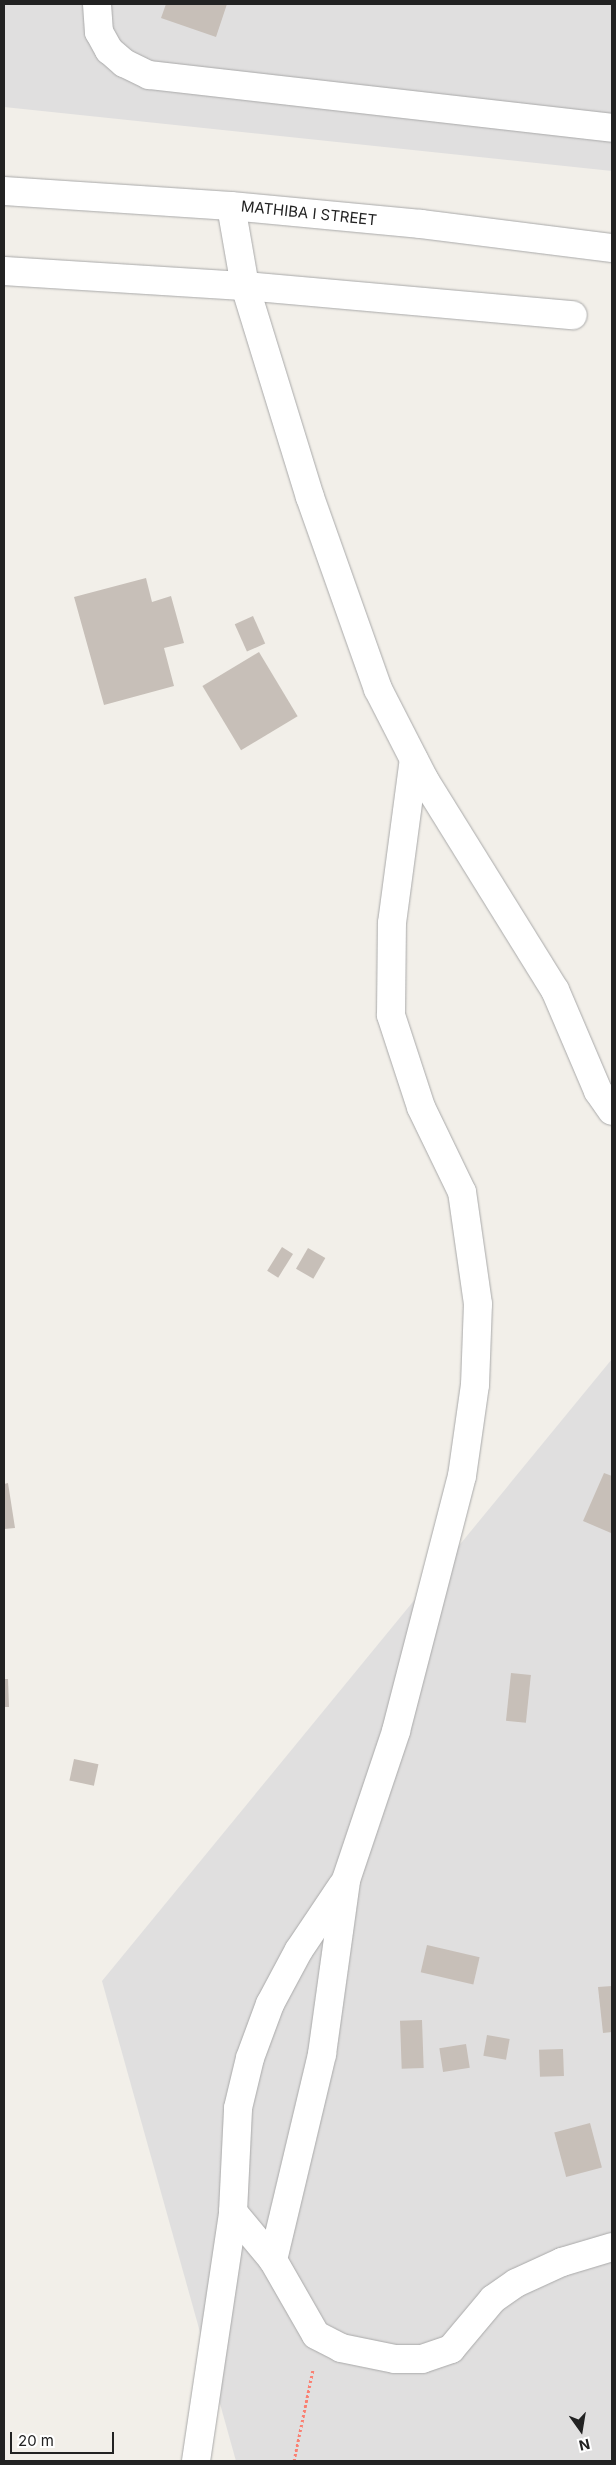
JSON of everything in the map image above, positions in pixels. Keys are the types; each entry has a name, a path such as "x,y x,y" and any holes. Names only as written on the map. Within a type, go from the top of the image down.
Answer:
{"street":[{"path":"97,4 99,32 109,50 124,63 149,75 612,128"},
{"name":"MATHIBA I STREET","path":"4,191 231,206 421,224 612,248"},
{"path":"231,206 245,286 310,497 378,689 414,759 555,990 598,1091 612,1111"},
{"path":"4,271 245,286 573,315"},
{"path":"273,2260 322,2054 346,1880 396,1731 462,1476 475,1385 478,1304 462,1192 421,1107 391,1016 392,923 414,759"},
{"path":"196,2461 233,2212 238,2108 250,2058 270,2004 299,1950 346,1880"},
{"path":"233,2212 273,2260 316,2335 341,2348 381,2357 422,2359 451,2349 493,2299 516,2283 562,2262 612,2247"}],"path":[{"path":"294,2461 298,2431 311,2388 316,2335"}],"shaded area":[{"path":"4,4 612,4 612,171 4,107"},
{"path":"612,1359 612,2461 236,2461 102,1981"}],"building":[{"path":"166,4 227,4 216,37 161,18"},
{"path":"146,578 152,602 171,596 184,643 164,648 174,686 104,705 74,597"},
{"path":"253,616 265,643 247,652 235,624"},
{"path":"259,652 298,716 241,750 202,686"},
{"path":"282,1247 293,1254 278,1278 267,1271"},
{"path":"308,1248 325,1258 313,1279 296,1269"},
{"path":"604,1473 612,1476 611,1533 583,1521"},
{"path":"8,1483 15,1528 4,1529 4,1484"},
{"path":"511,1673 531,1675 526,1723 506,1721"},
{"path":"4,1679 8,1679 9,1707 4,1707"},
{"path":"74,1759 98,1764 94,1786 69,1781"},
{"path":"427,1945 480,1957 473,1984 421,1972"},
{"path":"612,1986 612,2032 603,2033 598,1987"},
{"path":"422,2020 424,2068 402,2069 400,2021"},
{"path":"487,2035 510,2039 506,2060 483,2056"},
{"path":"466,2044 470,2068 443,2072 439,2048"},
{"path":"563,2049 564,2076 540,2077 539,2050"},
{"path":"590,2123 602,2167 566,2177 554,2133"}]}
